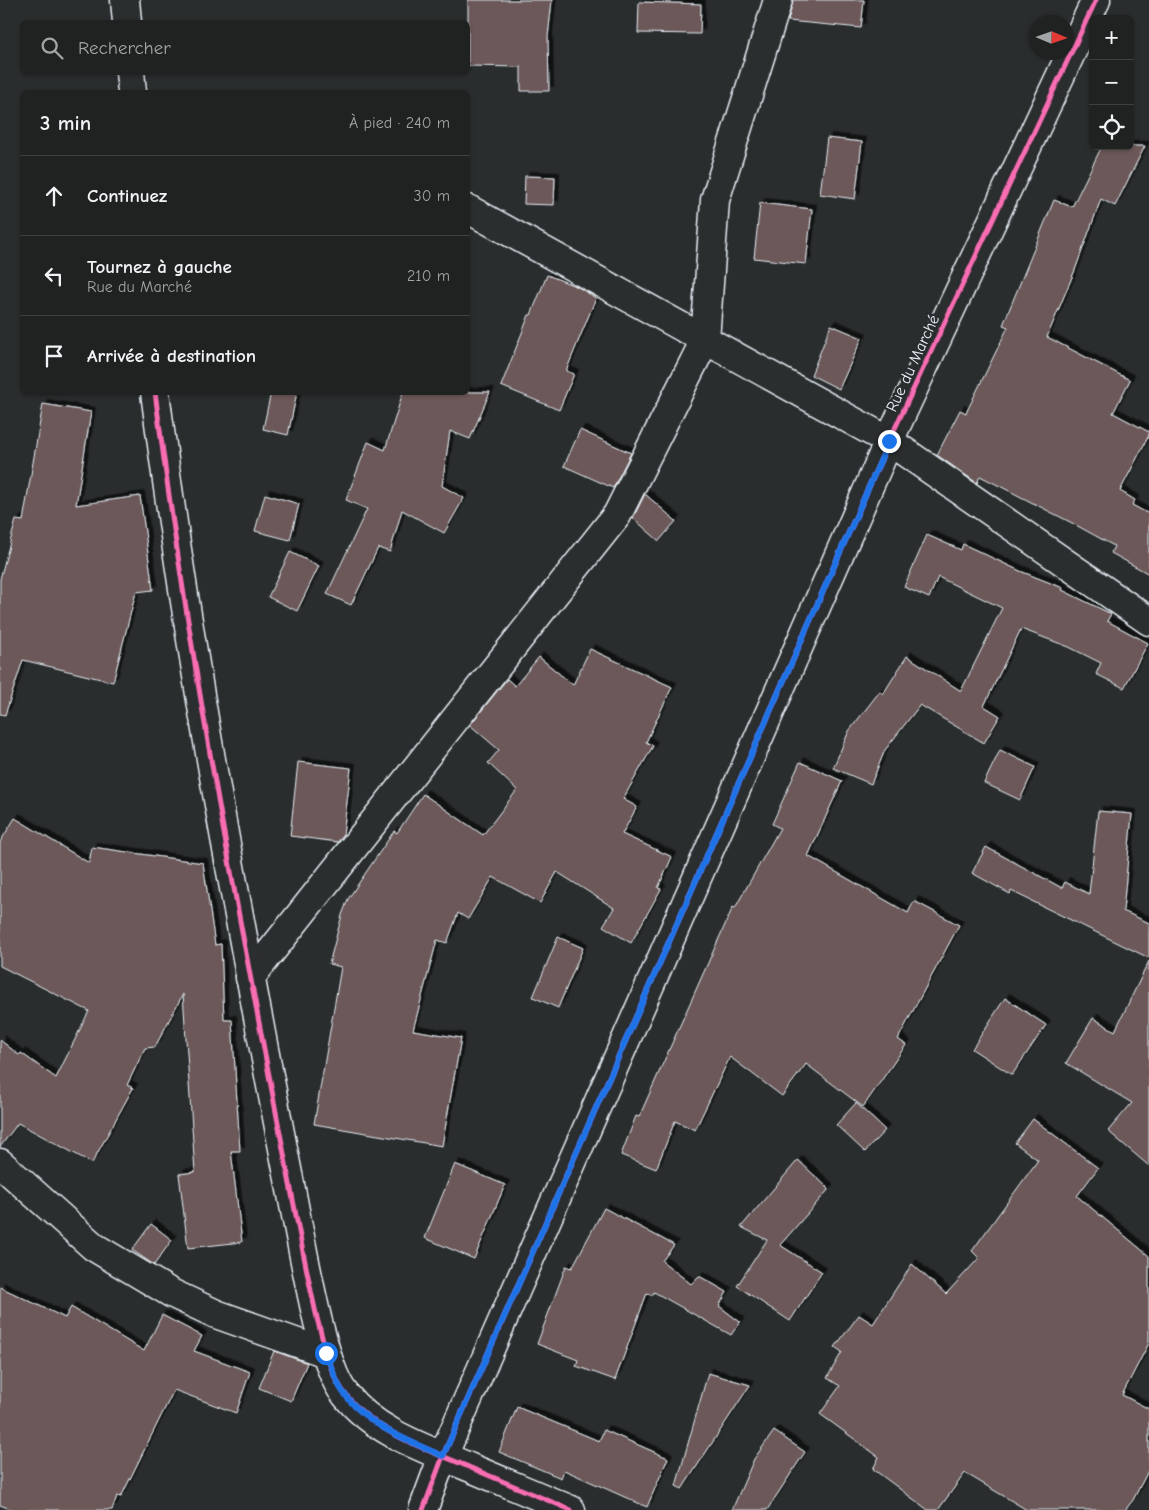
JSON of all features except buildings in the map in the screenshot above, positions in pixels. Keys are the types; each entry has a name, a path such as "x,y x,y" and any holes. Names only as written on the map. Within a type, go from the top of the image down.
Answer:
{"street":[{"path":"126,0 127,20"},
{"path":"250,978 617,515 705,340 715,200 778,0"},
{"name":"Rue du Marché","path":"422,1510 443,1456 889,441 1096,0"},
{"path":"130,75 132,90"},
{"path":"470,210 889,441 1149,622"},
{"path":"155,395 167,486 203,715 250,978 311,1294 326,1353 342,1391 362,1413 386,1430 572,1510"},
{"path":"0,1163 94,1247 171,1293 216,1314 326,1353"}],"cycle path":[{"path":"423,1510 443,1456 889,441 1096,0"},
{"path":"155,395 182,585 231,872 305,1261 318,1322 332,1370 340,1387 357,1408 386,1430 420,1447 571,1510"}],"route":[{"path":"326,1353 342,1391 362,1413 386,1430 443,1456 889,441"}]}
